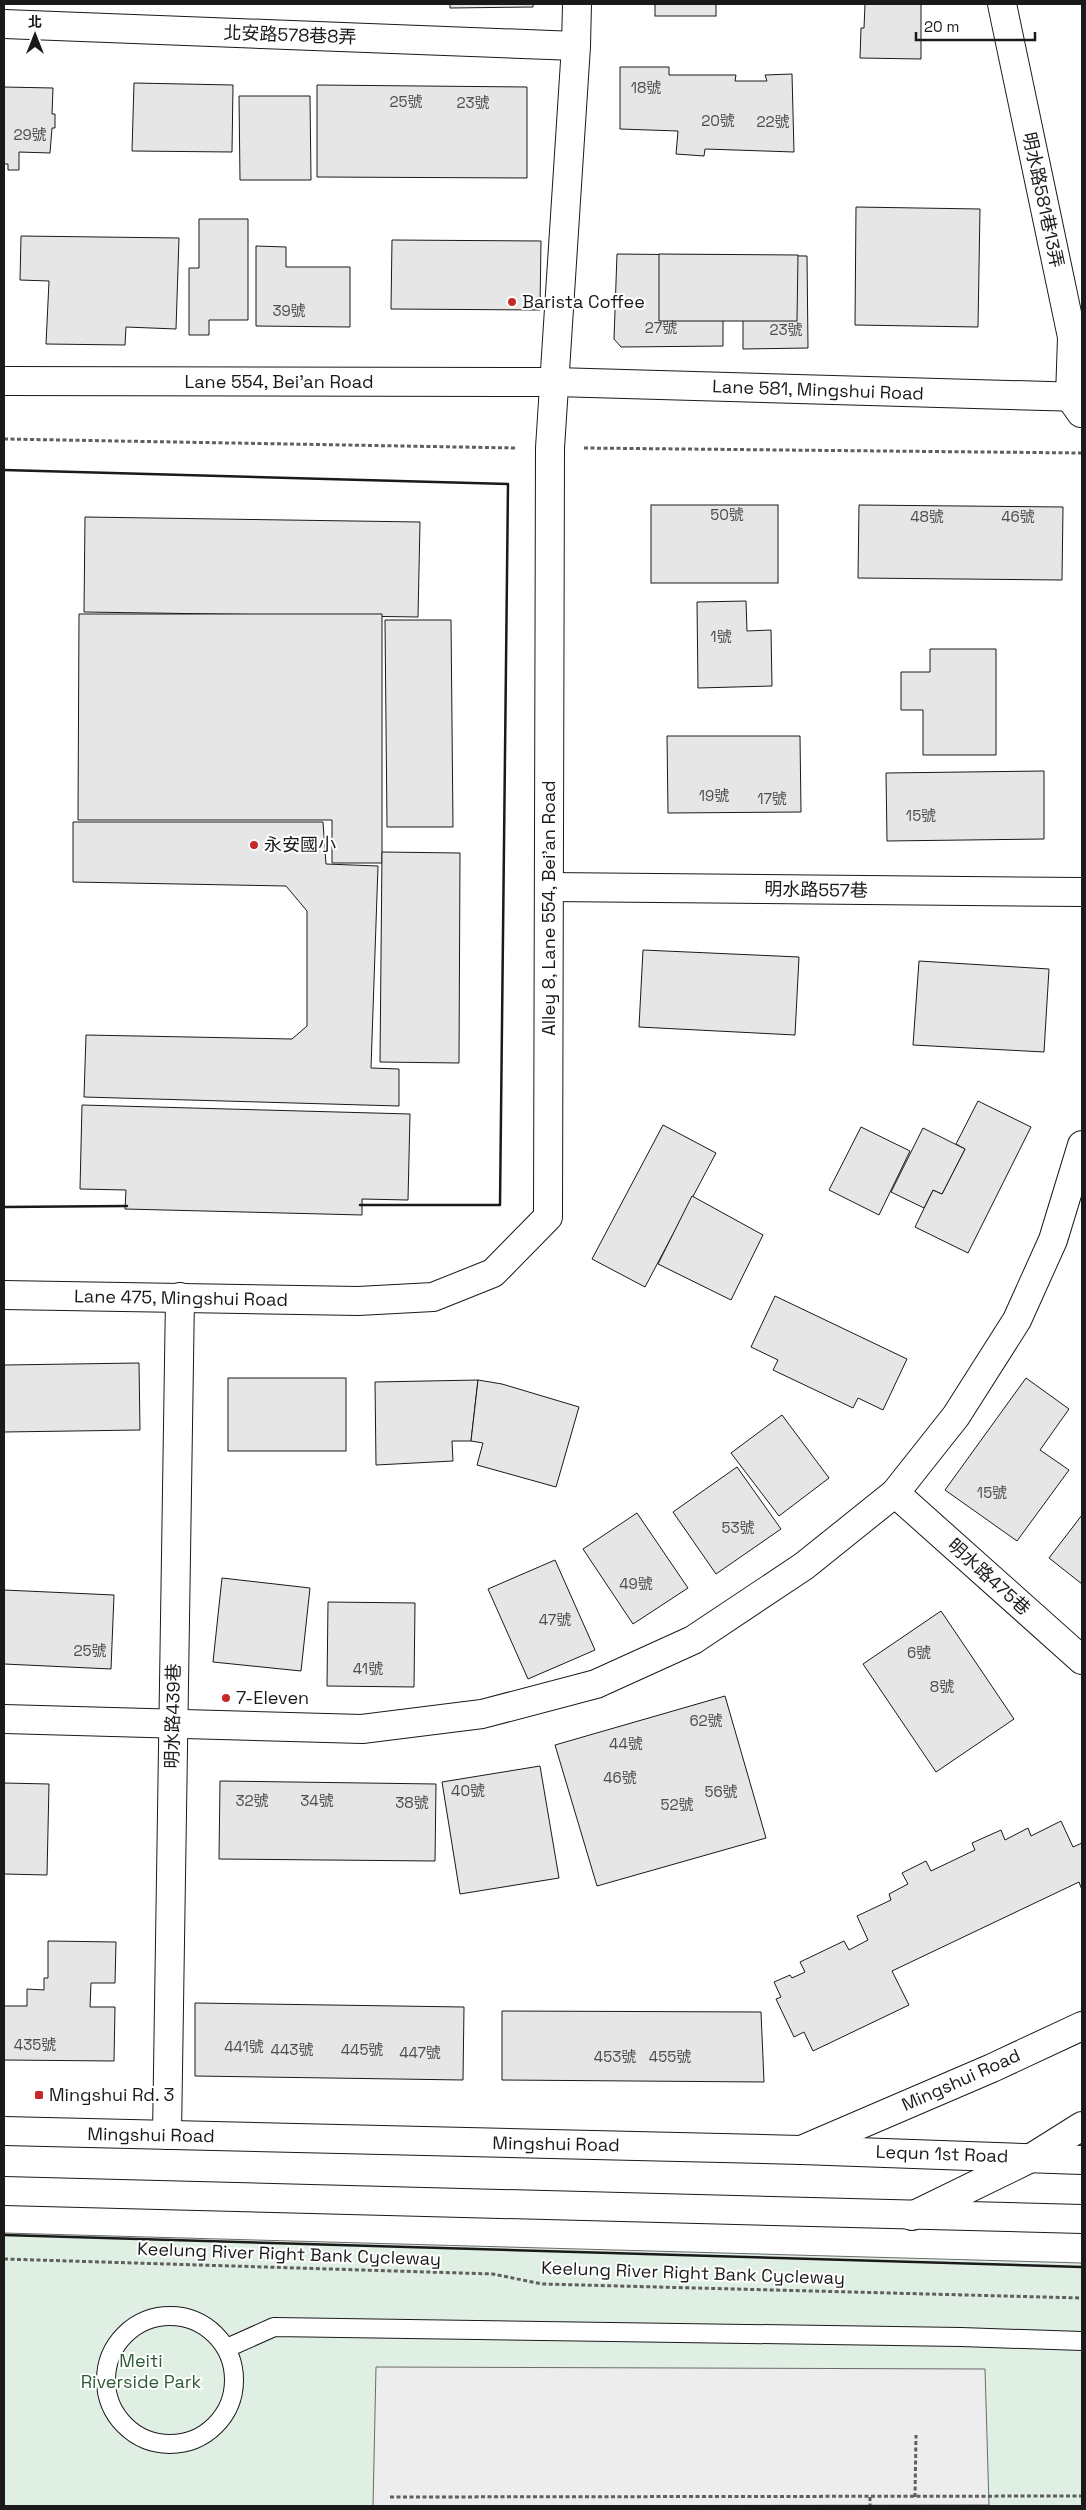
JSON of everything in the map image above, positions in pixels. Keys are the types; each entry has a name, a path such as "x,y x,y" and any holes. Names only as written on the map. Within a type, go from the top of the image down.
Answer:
{"street":[{"name":"Alley 8, Lane 554, Bei'an Road","path":"358,1301 433,1296 494,1273 548,1217 550,448 576,46 577,4"},
{"name":"明水路581巷13弄","path":"1002,4 1072,337 1078,403"},
{"name":"北安路578巷8弄","path":"4,24 576,46"},
{"name":"Lane 554, Bei'an Road","path":"4,381 555,382"},
{"name":"Lane 581, Mingshui Road","path":"555,382 1078,403"},
{"name":"明水路557巷","path":"549,887 1082,892"},
{"path":"4,1719 362,1729 482,1714 596,1684 693,1640 804,1566 895,1493 956,1416 1018,1320 1053,1240 1082,1145"},
{"name":"Lane 475, Mingshui Road","path":"4,1295 180,1296 358,1301"},
{"name":"明水路439巷","path":"167,2135 180,1296"},
{"name":"明水路475巷","path":"895,1493 1082,1660"},
{"name":"Mingshui Road","path":"4,2130 801,2150 992,2068 1082,2026"},
{"path":"912,2216 1031,2158 1082,2126"},
{"name":"Lequn 1st Road","path":"801,2150 1082,2160"},
{"path":"4,2191 912,2216 1082,2218"}],"lane":[{"path":"170,2316 192,2320 212,2330 227,2348 234,2369 234,2390 227,2412 214,2429 194,2441 173,2445 152,2443 134,2433 119,2420 109,2402 106,2381 108,2361 117,2343 132,2328 150,2319 170,2316"},
{"path":"227,2348 274,2327 961,2337 1082,2341"}],"path":[{"name":"Keelung River Right Bank Cycleway","path":"4,2259 494,2274 542,2284 1082,2298"},
{"path":"915,2497 916,2435"},
{"path":"390,2497 1082,2496"},
{"path":"870,2497 870,2506"}],"green space":[{"name":"Meiti Riverside Park","path":"4,2233 1082,2263 1082,2506 4,2506"}],"shaded area":[{"path":"376,2367 985,2369 989,2505 373,2506"}],"building":[{"path":"450,4 533,4 533,7 450,8"},
{"path":"655,4 716,4 716,16 655,16"},
{"path":"865,4 921,4 921,59 860,58 861,28 864,28"},
{"path":"620,67 669,67 669,75 736,75 735,81 767,81 765,75 792,74 794,152 705,149 704,156 676,154 678,131 620,129"},
{"path":"134,83 233,85 232,152 132,151"},
{"path":"317,85 527,87 527,178 317,177"},
{"path":"4,87 53,88 52,114 55,114 55,128 52,128 50,153 19,152 19,170 8,170 8,164 4,164"},
{"path":"239,96 310,96 311,180 240,180"},
{"path":"856,207 980,209 978,327 855,325"},
{"path":"199,219 248,219 248,320 209,320 209,335 189,335 189,268 199,268"},
{"path":"21,236 179,238 176,329 126,327 125,345 46,344 49,281 20,280"},
{"path":"392,240 541,241 540,310 391,309"},
{"path":"256,246 286,247 286,267 350,267 350,327 256,326"},
{"path":"617,254 807,256 808,348 743,349 743,319 723,319 723,346 621,347 614,339"},
{"path":"659,254 798,255 797,321 659,321"},
{"path":"651,505 778,505 778,583 651,583"},
{"path":"859,505 1063,507 1062,580 858,578"},
{"path":"85,517 420,522 418,617 84,612"},
{"path":"746,601 747,631 771,630 772,686 698,688 697,602"},
{"path":"79,614 382,614 382,863 332,863 332,820 78,820"},
{"path":"385,620 451,620 453,827 387,827"},
{"path":"930,649 996,649 996,755 923,755 923,710 901,710 901,672 930,672"},
{"path":"667,736 800,736 801,812 668,813"},
{"path":"1044,771 1044,839 887,841 886,773"},
{"path":"73,822 323,822 326,864 378,866 371,1068 399,1069 399,1106 84,1097 86,1035 292,1039 307,1026 307,911 286,886 73,882"},
{"path":"382,852 460,853 459,1063 380,1062"},
{"path":"643,950 799,957 795,1035 639,1027"},
{"path":"919,961 1049,969 1044,1052 913,1045"},
{"path":"978,1101 1031,1127 968,1253 915,1227 933,1190 942,1194 965,1149 956,1144"},
{"path":"82,1105 410,1114 408,1200 362,1199 362,1215 125,1209 126,1190 80,1189"},
{"path":"663,1125 716,1153 645,1287 592,1259"},
{"path":"861,1127 910,1151 879,1215 829,1190"},
{"path":"923,1128 965,1149 942,1194 933,1190 924,1208 891,1192"},
{"path":"692,1196 763,1235 731,1300 658,1264"},
{"path":"775,1296 907,1359 883,1410 858,1398 853,1408 773,1370 778,1360 751,1347"},
{"path":"139,1363 140,1430 4,1432 4,1365"},
{"path":"228,1378 346,1378 346,1451 228,1451"},
{"path":"1026,1378 1069,1409 1040,1450 1069,1470 1017,1541 945,1490"},
{"path":"478,1380 471,1441 452,1441 453,1461 376,1465 375,1382"},
{"path":"478,1380 502,1384 579,1407 556,1487 477,1465 483,1443 471,1441"},
{"path":"782,1415 829,1478 779,1516 731,1453"},
{"path":"737,1467 781,1529 716,1574 673,1512"},
{"path":"637,1513 688,1588 633,1624 583,1549"},
{"path":"1082,1515 1082,1584 1049,1558"},
{"path":"555,1560 595,1650 528,1679 488,1589"},
{"path":"222,1578 310,1588 301,1671 213,1662"},
{"path":"4,1590 114,1595 111,1669 4,1664"},
{"path":"328,1602 415,1603 414,1687 327,1686"},
{"path":"941,1611 1014,1719 936,1772 863,1664"},
{"path":"725,1696 766,1838 597,1886 555,1745"},
{"path":"540,1766 559,1878 460,1894 442,1782"},
{"path":"220,1781 436,1784 435,1861 219,1859"},
{"path":"4,1783 49,1784 47,1875 4,1874"},
{"path":"1061,1821 1073,1847 1082,1843 1082,1890 1079,1882 892,1971 909,2005 813,2051 804,2032 794,2037 776,1999 781,1997 774,1982 790,1975 792,1978 805,1972 800,1962 844,1941 849,1950 868,1940 857,1916 891,1900 889,1894 908,1884 902,1873 926,1861 931,1871 975,1850 972,1843 1001,1830 1005,1840 1028,1828 1031,1836"},
{"path":"48,1941 116,1942 115,1983 91,1983 90,2007 115,2007 114,2061 4,2060 4,2006 27,2006 27,1989 44,1990 44,1978 48,1978"},
{"path":"195,2003 464,2007 463,2080 195,2076"},
{"path":"502,2011 761,2012 764,2082 502,2080"}],"wall":[{"path":"4,470 508,484 500,1205 360,1205"},
{"path":"4,1207 127,1206"},
{"path":"4,2235 1082,2267"}],"place":[{"name":"Barista Coffee","path":"512,302"},
{"name":"永安國小","path":"254,845"},
{"name":"7-Eleven","path":"226,1698"},
{"name":"Mingshui Rd. 3","path":"39,2095"}]}
